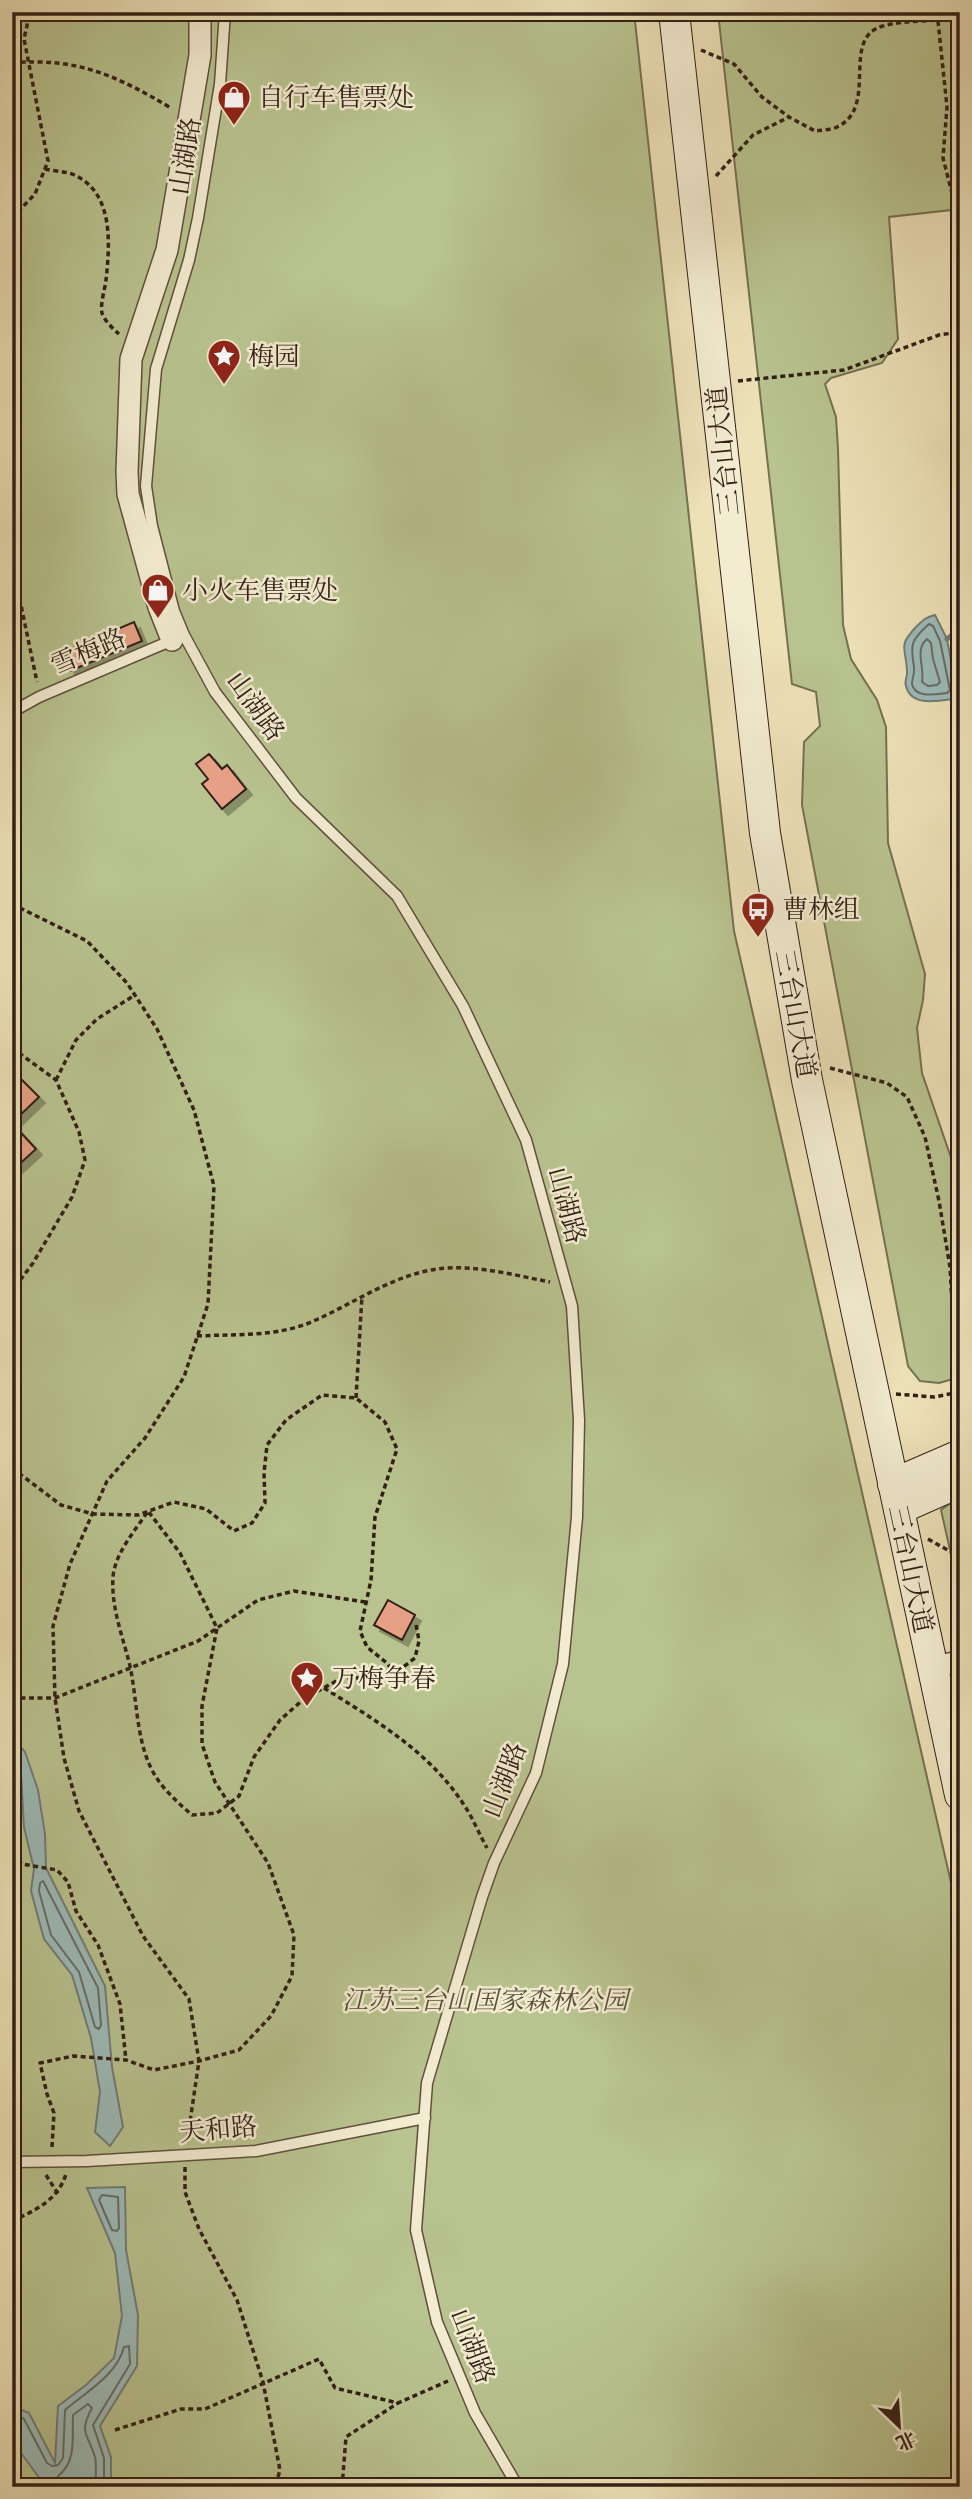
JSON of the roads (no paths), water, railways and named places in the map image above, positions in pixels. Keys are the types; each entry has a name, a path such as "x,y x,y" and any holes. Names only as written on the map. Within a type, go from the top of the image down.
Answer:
{"main road":[{"name":"三台山大道","path":"674,12 765,833 807,1080 903,1493 960,1795"},
{"name":"三台山大道","path":"687,12 776,823 820,1066 890,1394 903,1493 920,1534 954,1663 960,1718"},
{"path":"903,1493 960,1455"},
{"path":"903,1493 960,1482"}],"street":[{"path":"178,638 159,607 128,494 127,472 134,347 167,250 200,55 200,12"}],"lane":[{"name":"山湖路","path":"225,12 220,84 198,218 156,369 146,486 152,526 174,611 178,638 215,692 296,798 397,896 463,1006 526,1140 572,1306 579,1420 577,1517 563,1664 536,1773 494,1863 427,2083 416,2230 437,2322 475,2413 518,2487"},
{"name":"雪梅路","path":"12,712 39,697 178,638"},
{"name":"天和路","path":"12,2162 70,2162 256,2151 425,2118"}],"water":[{"path":"935,615 947,639 957,693 953,699 919,700 909,693 906,686 904,647 907,638 917,626"},
{"path":"12,1737 25,1752 38,1790 45,1834 46,1868 105,1986 112,2067 123,2127 110,2146 95,2132 100,2092 91,2038 72,1975 44,1939 31,1891 34,1869 24,1827 21,1774 12,1755"},
{"path":"125,2187 126,2250 138,2315 137,2366 100,2426 111,2457 111,2487 46,2487 13,2442 12,2406 29,2413 55,2463 58,2406 86,2385 114,2358 122,2316 115,2253 87,2188"}],"waterway":[{"path":"947,639 960,629"}],"place":[{"name":"自行车售票处","path":"234,127"},
{"name":"梅园","path":"224,386"},
{"name":"小火车售票处","path":"158,620"},
{"name":"曹林组","path":"758,939"},
{"name":"万梅争春","path":"307,1708"}],"park label":[{"name":"江苏三台山国家森林公园","path":"485,2000"}]}
